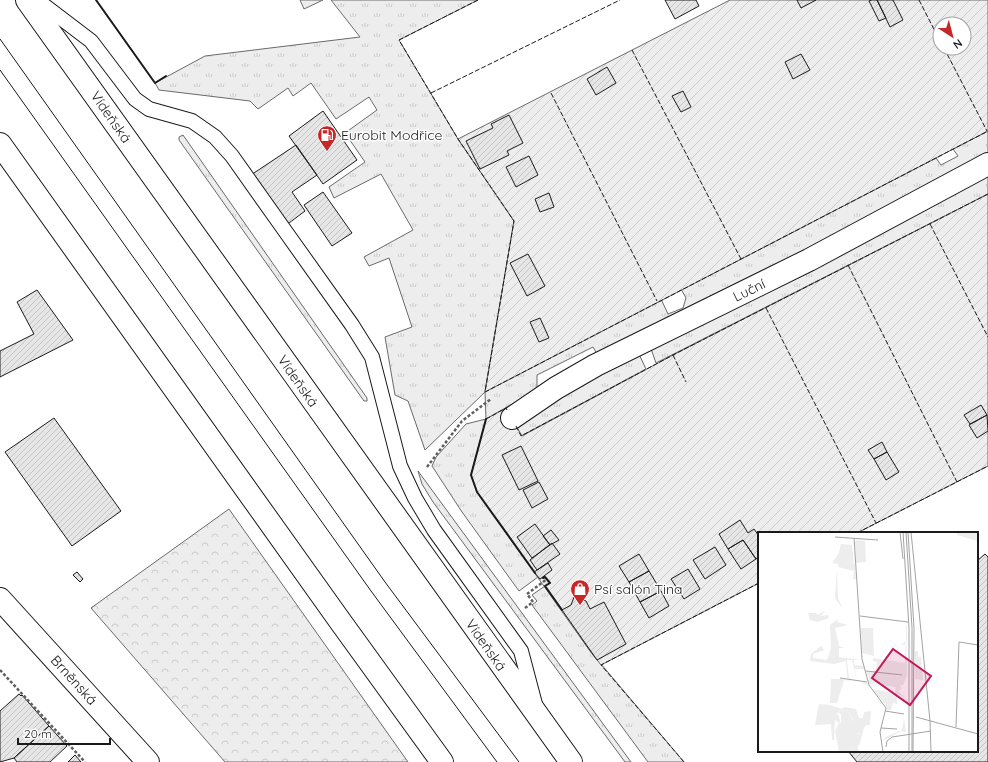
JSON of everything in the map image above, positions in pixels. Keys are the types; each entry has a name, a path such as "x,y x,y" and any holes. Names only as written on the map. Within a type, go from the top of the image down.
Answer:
{"main road":[{"name":"Vídeňská","path":"27,0 539,720 571,762"},
{"path":"0,144 442,762"},
{"name":"Luční","path":"517,414 596,364 809,260 988,164"},
{"name":"Brněnská","path":"0,599 148,762"}],"lane":[{"path":"37,0 91,42 134,98 149,109 192,121 215,137 232,156 352,325 372,357 384,412 400,466 415,498 434,530 521,651 539,720"}],"path":[{"path":"425,470 434,455 452,436 462,421 488,401 501,396 517,414"},
{"path":"525,608 533,602 527,594 547,579"},
{"path":"0,670 84,762"}],"green space":[{"path":"300,0 323,0 304,9"},
{"path":"331,0 478,0 399,40 458,139 514,221 485,391 661,299 668,314 683,308 686,298 681,289 936,158 941,165 958,156 953,149 988,131 988,154 598,356 593,347 537,375 537,390 486,419 485,392 425,450 408,401 395,395 385,337 412,327 389,258 369,266 364,257 413,230 381,174 334,198 329,187 365,162 345,133 377,110 369,97 336,119 311,83 293,96 288,88 258,109 250,101 159,90 155,83 205,56 360,37"},
{"path":"730,0 988,0 988,131 485,392 514,221 458,139"},
{"path":"183,135 367,398 367,401 364,401 179,140 179,137"},
{"path":"988,172 988,194 656,363 650,346"},
{"path":"988,194 988,466 859,532 758,532 758,584 601,665 477,492 471,475 486,419 506,408 522,436 673,355"},
{"path":"638,352 646,369 521,436 515,424"},
{"path":"486,419 471,475 477,492 538,577 519,591 462,512 432,466 436,457 466,424"},
{"path":"418,471 631,762 625,762 433,502 422,484"},
{"path":"229,509 408,762 225,762 91,608"},
{"path":"545,586 590,651 684,762 648,762 532,605 537,601 532,595"}],"building":[{"path":"665,0 696,0 699,6 675,19"},
{"path":"797,0 816,0 801,8"},
{"path":"877,0 886,18 879,21 869,1"},
{"path":"877,0 893,0 903,20 890,27"},
{"path":"801,54 810,70 793,79 785,62"},
{"path":"607,67 616,83 596,95 587,79"},
{"path":"683,91 691,107 681,112 672,96"},
{"name":"Eurobit Modřice","path":"323,111 357,160 323,184 289,136"},
{"path":"509,115 523,143 507,151 509,155 480,169 466,141 493,128 491,124"},
{"path":"296,145 317,175 292,192 305,211 285,226 251,175"},
{"path":"529,156 538,175 516,187 506,167"},
{"path":"323,192 352,233 332,246 304,205"},
{"path":"549,193 554,207 540,212 535,199"},
{"path":"528,254 545,286 527,296 510,263"},
{"path":"37,290 73,340 0,377 0,351 34,334 17,302"},
{"path":"540,318 549,338 539,342 530,322"},
{"path":"981,405 987,415 970,424 964,415"},
{"path":"987,415 988,431 977,438 969,425"},
{"path":"54,418 121,511 72,546 5,452"},
{"path":"882,442 887,452 874,459 868,450"},
{"path":"521,446 538,481 519,490 502,455"},
{"path":"887,452 899,472 886,480 874,459"},
{"path":"539,482 548,499 532,508 523,490"},
{"path":"740,520 748,533 754,529 758,535 758,558 756,559 743,540 728,549 719,534"},
{"path":"535,524 550,545 532,558 517,537"},
{"path":"551,530 559,540 550,545 543,536"},
{"path":"743,540 756,559 741,569 728,549"},
{"path":"552,543 560,554 537,570 530,560"},
{"path":"715,547 726,565 705,579 693,560"},
{"path":"639,554 649,571 629,582 619,566"},
{"path":"985,554 988,557 988,762 857,762 849,752 978,752 978,560"},
{"path":"548,563 552,570 540,579 534,572"},
{"path":"688,569 700,589 684,599 671,579"},
{"path":"649,571 661,591 640,602 629,582"},
{"path":"77,572 83,579 80,582 73,575"},
{"path":"661,591 669,606 649,618 640,602"},
{"path":"574,597 586,601 590,609 604,602 626,644 597,660 562,610 571,605"},
{"path":"19,694 21,696 22,695 49,726 14,758 0,762 0,711"},
{"path":"49,726 67,746 50,762 17,762 14,758"},
{"path":"75,755 81,762 68,762"}],"tram line":[{"path":"0,39 385,582 519,762"},
{"path":"0,70 371,591 497,762"}],"fence":[{"path":"478,0 399,40 458,139 514,221 485,392 988,131"},
{"path":"431,93 620,0"},
{"path":"919,0 932,25"},
{"path":"632,50 741,259"},
{"path":"948,56 987,131"},
{"path":"551,93 657,301"},
{"path":"516,426 521,436 673,355 988,194"},
{"path":"930,224 988,337"},
{"path":"848,265 957,482"},
{"path":"766,308 876,523"},
{"path":"673,355 686,382"},
{"path":"486,419 506,408 507,410"},
{"path":"859,532 988,466"},
{"path":"684,762 601,665 758,584"}],"wall":[{"path":"96,0 155,83 166,76"},
{"path":"486,419 471,475 477,492 535,573"},
{"path":"543,578 545,577 550,583 545,586 562,610"}],"place":[{"name":"Eurobit Modřice","path":"327,152"},
{"name":"Psí salón Tina","path":"580,606"}]}
